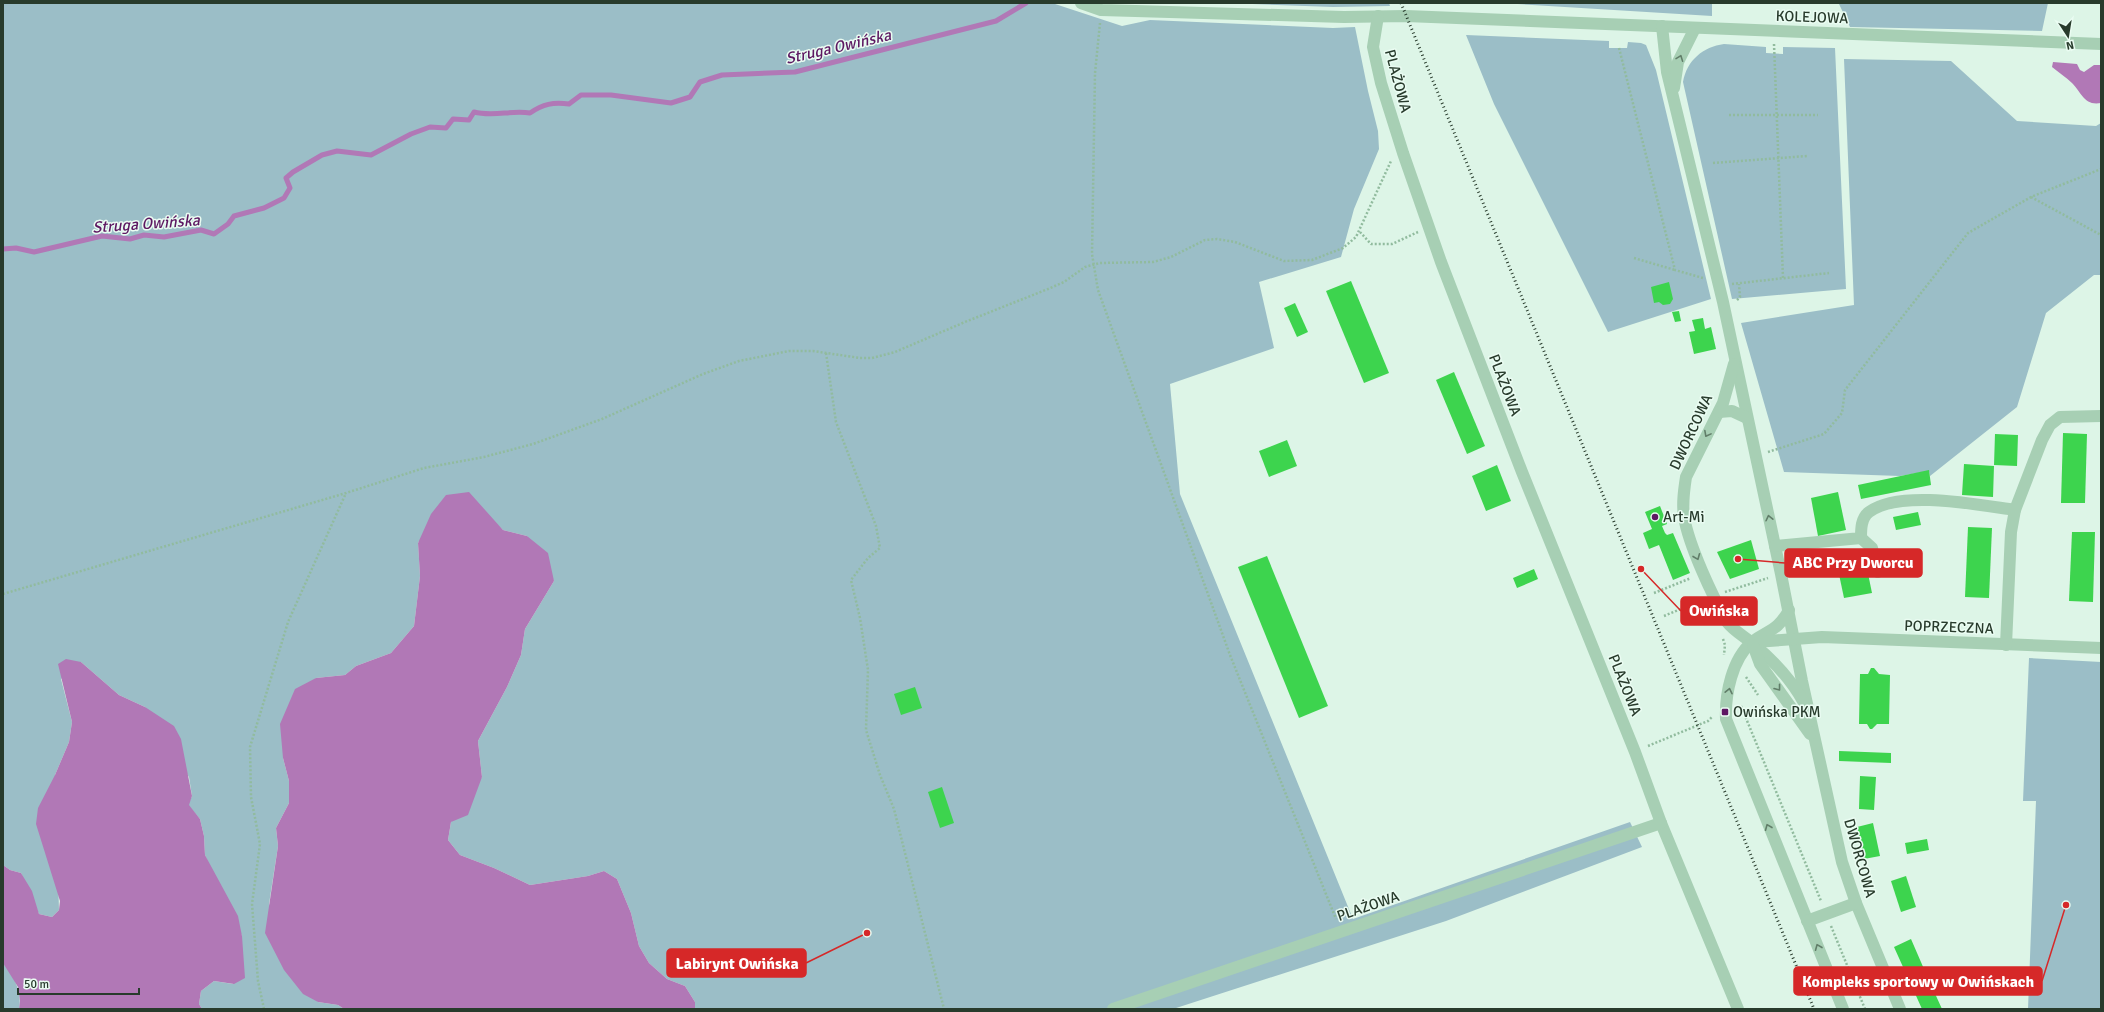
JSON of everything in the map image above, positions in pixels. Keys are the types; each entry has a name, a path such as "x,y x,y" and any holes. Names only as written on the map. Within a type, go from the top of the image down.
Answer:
{"street":[{"name":"KOLEJOWA","path":"1081,3 1101,10 1378,16 2101,44"},
{"name":"PLAŻOWA","path":"1113,1009 1661,822 1635,752 1522,472 1428,228 1402,153 1374,56 1373,47 1378,16"},
{"name":"DWORCOWA","path":"1662,26 1667,72 1718,282 1746,418 1789,610 1808,710 1843,866 1856,903 1900,1009"},
{"name":"DWORCOWA","path":"1673,92 1678,62 1694,28"},
{"name":"DWORCOWA","path":"1735,359 1728,388 1686,477 1683,503 1687,530 1713,595 1726,622 1733,629 1752,642 1784,673 1808,710"},
{"path":"1718,412 1732,411 1746,418"},
{"path":"2006,645 2011,532 2015,510 2042,440 2050,425 2060,417 2101,416"},
{"path":"1861,538 1862,524 1864,518 1869,512 1890,505 1932,500 2015,510"},
{"path":"1775,546 1861,538 1872,548 1878,572"},
{"path":"1789,610 1783,621 1775,629 1752,642 1738,659 1726,702 1727,725 1843,1009"},
{"name":"POPRZECZNA","path":"1795,639 1822,637 2101,648"},
{"path":"1752,642 1795,639"},
{"path":"1752,642 1760,664 1799,715 1815,742"},
{"path":"1661,822 1738,1009"},
{"path":"1807,921 1856,903"}],"path":[{"path":"1101,10 1095,73 1093,265 1102,305 1230,655 1341,932"},
{"path":"1774,40 1783,278"},
{"path":"1619,48 1676,270"},
{"path":"1730,115 1777,117 1818,115"},
{"path":"3,594 346,493 424,468 484,457 533,444 602,419 703,374 739,361 789,351 826,353 860,358 895,352 1064,282 1079,270 1093,265 1108,262 1153,262 1171,256 1195,244 1216,239 1235,242 1284,261 1303,262 1322,257 1342,248 1352,241 1360,232 1388,165 1395,157 1402,153"},
{"path":"1713,163 1807,156"},
{"path":"1762,453 1824,434 1842,413 1845,390 1968,233 2030,196 2101,169"},
{"path":"2030,196 2101,235"},
{"path":"1360,232 1371,244 1392,244 1428,228"},
{"path":"1634,258 1706,280 1739,284 1829,273"},
{"path":"1739,284 1740,297"},
{"path":"826,353 836,422 876,526 880,548 868,558 851,580 860,618 868,670 866,730 880,775 894,809 944,1009"},
{"path":"264,1009 258,981 252,904 260,844 251,797 250,747 288,622 346,493"},
{"path":"1664,616 1713,595 1781,574"},
{"path":"1654,593 1695,576"},
{"path":"1722,636 1725,646 1722,664 1734,670"},
{"path":"1741,681 1743,675 1758,694"},
{"path":"1740,699 1747,721 1865,1009"},
{"path":"1635,752 1708,721 1713,714"}],"shaded area":[{"path":"3,3 1052,3 1122,26 1150,20 1333,28 1355,27 1378,131 1379,149 1354,209 1341,257 1259,282 1274,348 1170,384 1180,494 1353,919 1630,822 1642,847 1446,921 1173,1009 695,1009 695,1002 685,986 667,979 649,963 639,946 631,913 617,879 604,871 588,876 530,885 494,868 460,855 448,840 451,822 482,777 478,741 507,687 521,655 525,629 554,581 527,536 503,530 490,518 418,542 420,576 414,626 391,653 356,666 345,675 316,678 283,758 289,781 289,803 276,828 278,846 269,904 318,1002 338,1005 344,1009 202,1009 199,1004 201,991 214,981 233,984 242,955 242,936 205,855 204,836 200,819 188,805 192,796 189,777 145,707 119,695 81,662 61,679 72,722 69,742 55,775 59,910 52,917 39,914 21,873 10,870 3,865"},
{"path":"1226,3 1389,3 1390,6 1333,7"},
{"path":"1501,3 1712,3 1712,16"},
{"path":"1782,3 2048,3 2042,31 1850,27 1839,4"},
{"path":"1466,35 1609,41 1609,48 1627,48 1628,42 1646,45 1656,70 1711,299 1608,332 1494,104"},
{"path":"1724,44 1766,47 1766,53 1783,54 1783,47 1835,48 1846,289 1732,299 1683,82 1688,67 1697,56 1709,48"},
{"path":"1844,59 1951,61 2017,121 2096,126 2101,123 2101,275 2094,275 2046,313 2017,407 1930,476 1929,471 1900,476 1784,472 1741,323 1854,305"},
{"path":"2053,62 2077,64 2080,70 2084,72 2094,65 2101,65 2101,103 2091,103 2087,101 2072,83 2052,67"},
{"path":"469,492 503,530 527,536 548,553 554,581 525,629 521,655 507,687 478,741 482,777 468,815 451,822 448,840 460,855 494,868 530,885 588,876 604,871 617,879 631,913 639,946 649,963 667,979 685,986 695,1002 695,1009 344,1009 338,1005 318,1002 303,994 284,970 265,933 278,846 276,828 289,803 289,781 283,758 280,724 295,689 316,678 345,675 356,666 391,653 414,626 420,576 418,543 431,514 446,495"},
{"path":"2029,658 2101,662 2101,1009 2028,1009 2036,801 2023,801"},
{"path":"66,659 81,662 119,695 145,707 174,726 181,739 192,796 189,805 200,819 204,836 205,855 238,916 242,936 245,978 234,984 214,981 201,991 199,1004 202,1009 19,1009 20,1001 18,987 3,963 3,865 10,870 21,873 32,891 39,914 52,917 59,910 60,901 36,824 38,808 55,775 69,742 72,722 58,664"},
{"path":"3,963 14,978 19,996 19,1009 3,1009"}],"building":[{"path":"1351,281 1389,373 1364,383 1326,291"},
{"path":"1669,282 1673,299 1670,304 1663,305 1659,302 1654,303 1651,287"},
{"path":"1295,303 1308,332 1297,337 1284,308"},
{"path":"1679,311 1681,321 1675,322 1672,312"},
{"path":"1703,318 1705,329 1711,327 1716,349 1694,354 1689,332 1695,331 1692,320"},
{"path":"1454,372 1485,446 1467,454 1436,380"},
{"path":"2063,433 2087,434 2085,503 2061,503"},
{"path":"1995,434 2018,435 2017,466 1994,465"},
{"path":"1287,440 1297,466 1269,477 1259,451"},
{"path":"1964,464 1994,466 1993,497 1962,495"},
{"path":"1497,465 1511,501 1486,511 1472,476"},
{"path":"1929,470 1931,485 1861,499 1858,485"},
{"path":"1838,492 1846,530 1818,536 1811,498"},
{"path":"1660,506 1667,524 1662,526 1665,533 1667,535 1673,533 1690,573 1673,580 1659,545 1649,549 1643,533 1652,529 1645,512"},
{"path":"1918,512 1921,525 1896,530 1893,517"},
{"path":"1968,527 1992,528 1989,598 1965,597"},
{"path":"2072,532 2095,532 2093,602 2069,601"},
{"path":"1751,540 1759,569 1730,579 1717,552"},
{"path":"1864,554 1872,593 1844,598 1836,560"},
{"path":"1267,556 1328,706 1299,718 1238,567"},
{"path":"1534,569 1538,579 1517,588 1513,578"},
{"path":"1871,668 1874,668 1879,674 1890,675 1889,724 1877,724 1870,729 1867,724 1859,724 1860,674 1868,674"},
{"path":"915,687 922,708 901,715 894,694"},
{"path":"1839,751 1891,753 1891,763 1839,761"},
{"path":"1860,776 1876,777 1874,810 1859,809"},
{"path":"942,787 954,823 940,828 928,792"},
{"path":"1873,823 1880,856 1864,859 1857,827"},
{"path":"1927,839 1929,850 1907,854 1905,843"},
{"path":"1906,876 1916,907 1901,912 1891,881"},
{"path":"1911,939 1942,1009 1922,1009 1894,947"}],"waterway":[{"name":"Struga Owińska","path":"3,249 16,248 34,252 102,236 130,239 144,235 164,237 201,230 214,234 228,224 234,216 264,208 284,198 290,188 286,178 293,172 322,155 337,151 371,155 411,134 430,127 446,128 453,119 469,120 474,112 488,114 516,112 530,113 548,104 569,104 581,95 611,95 671,103 690,97 700,82 722,75 795,72 996,21 1026,3"}],"railway":[{"path":"1401,3 1814,1009"}],"place":[{"name":"Art-Mi","path":"1655,517"},
{"name":"ABC Przy Dworcu","path":"1738,559"},
{"name":"Owińska","path":"1641,569"},
{"name":"Owińska PKM","path":"1725,712"},
{"name":"Kompleks sportowy w Owińskach","path":"2066,905"},
{"name":"Labirynt Owińska","path":"867,933"}]}
